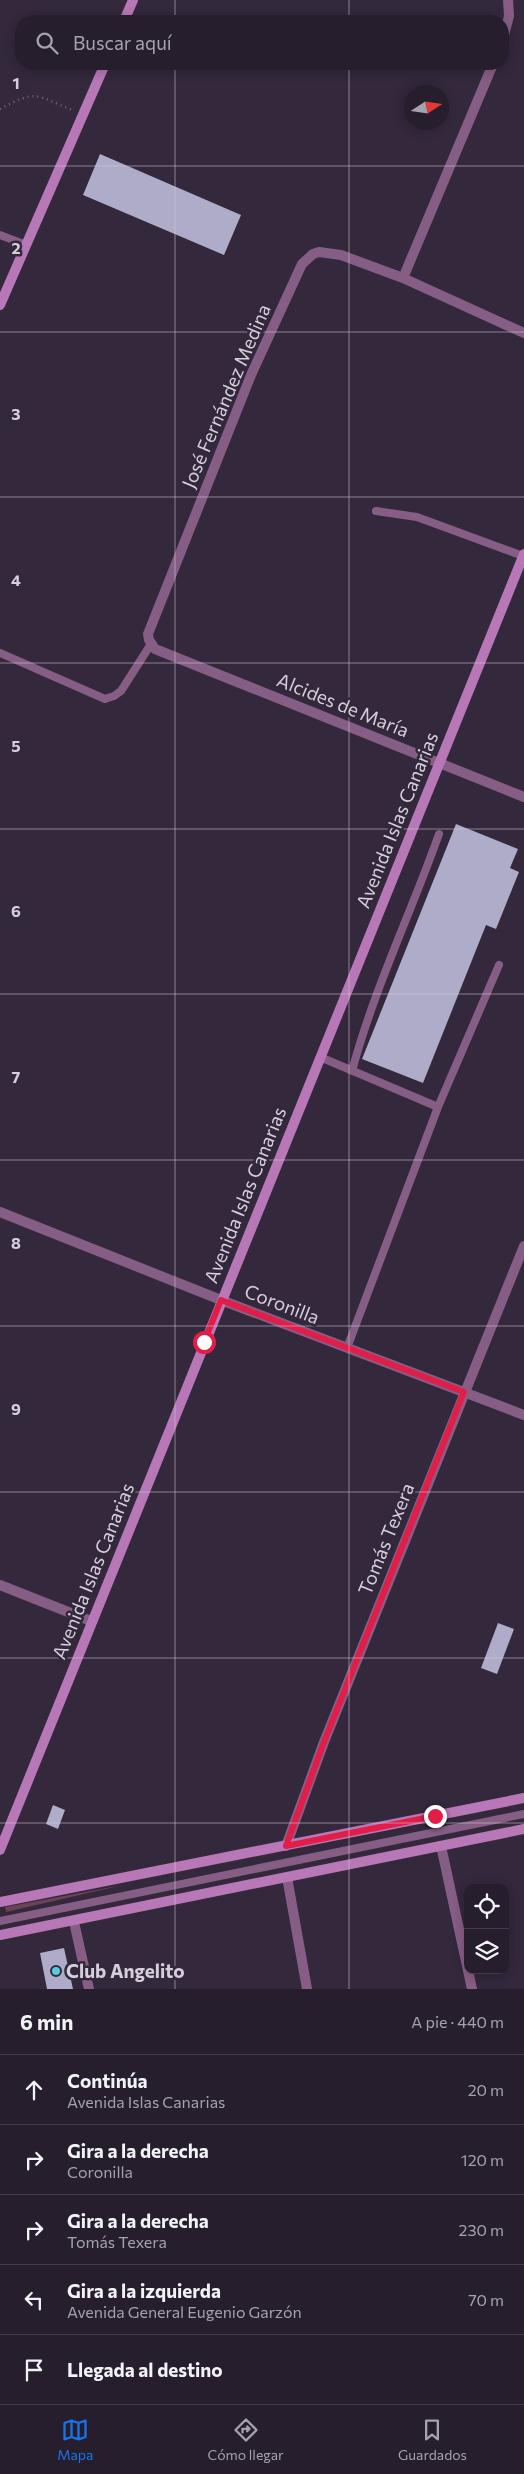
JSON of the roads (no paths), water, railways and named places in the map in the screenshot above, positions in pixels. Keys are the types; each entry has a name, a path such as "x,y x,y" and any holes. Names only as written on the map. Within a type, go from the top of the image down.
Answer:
{"street":[{"path":"127,15 134,0"},
{"path":"508,0 509,15"},
{"path":"0,305 102,70"},
{"path":"403,278 490,70"},
{"name":"José Fernández Medina","path":"151,644 148,634 251,375 302,264 313,254 329,252 403,278 524,333"},
{"name":"Avenida Islas Canarias","path":"0,1850 523,555"},
{"name":"Alcides de María","path":"151,644 155,649 524,796"},
{"name":"Coronilla","path":"0,1212 221,1300 524,1415"},
{"name":"Tomás Texera","path":"286,1846 324,1742 524,1246"},
{"path":"0,1586 91,1621"},
{"path":"0,1902 524,1798"},
{"path":"0,1935 74,1922 287,1876 524,1829"},
{"path":"441,1846 472,1989"},
{"path":"287,1876 307,1989"},
{"path":"74,1922 89,1989"}],"lane":[{"path":"0,235 26,245"},
{"path":"376,512 417,517 523,555"},
{"path":"0,653 105,698 114,696 121,691 151,644"},
{"path":"352,1071 365,1024 439,834"},
{"path":"347,1348 438,1107 499,965"},
{"path":"320,1057 438,1107"},
{"path":"0,1921 524,1814"}],"place":[{"name":"Club Angelito","path":"56,1971"}]}
